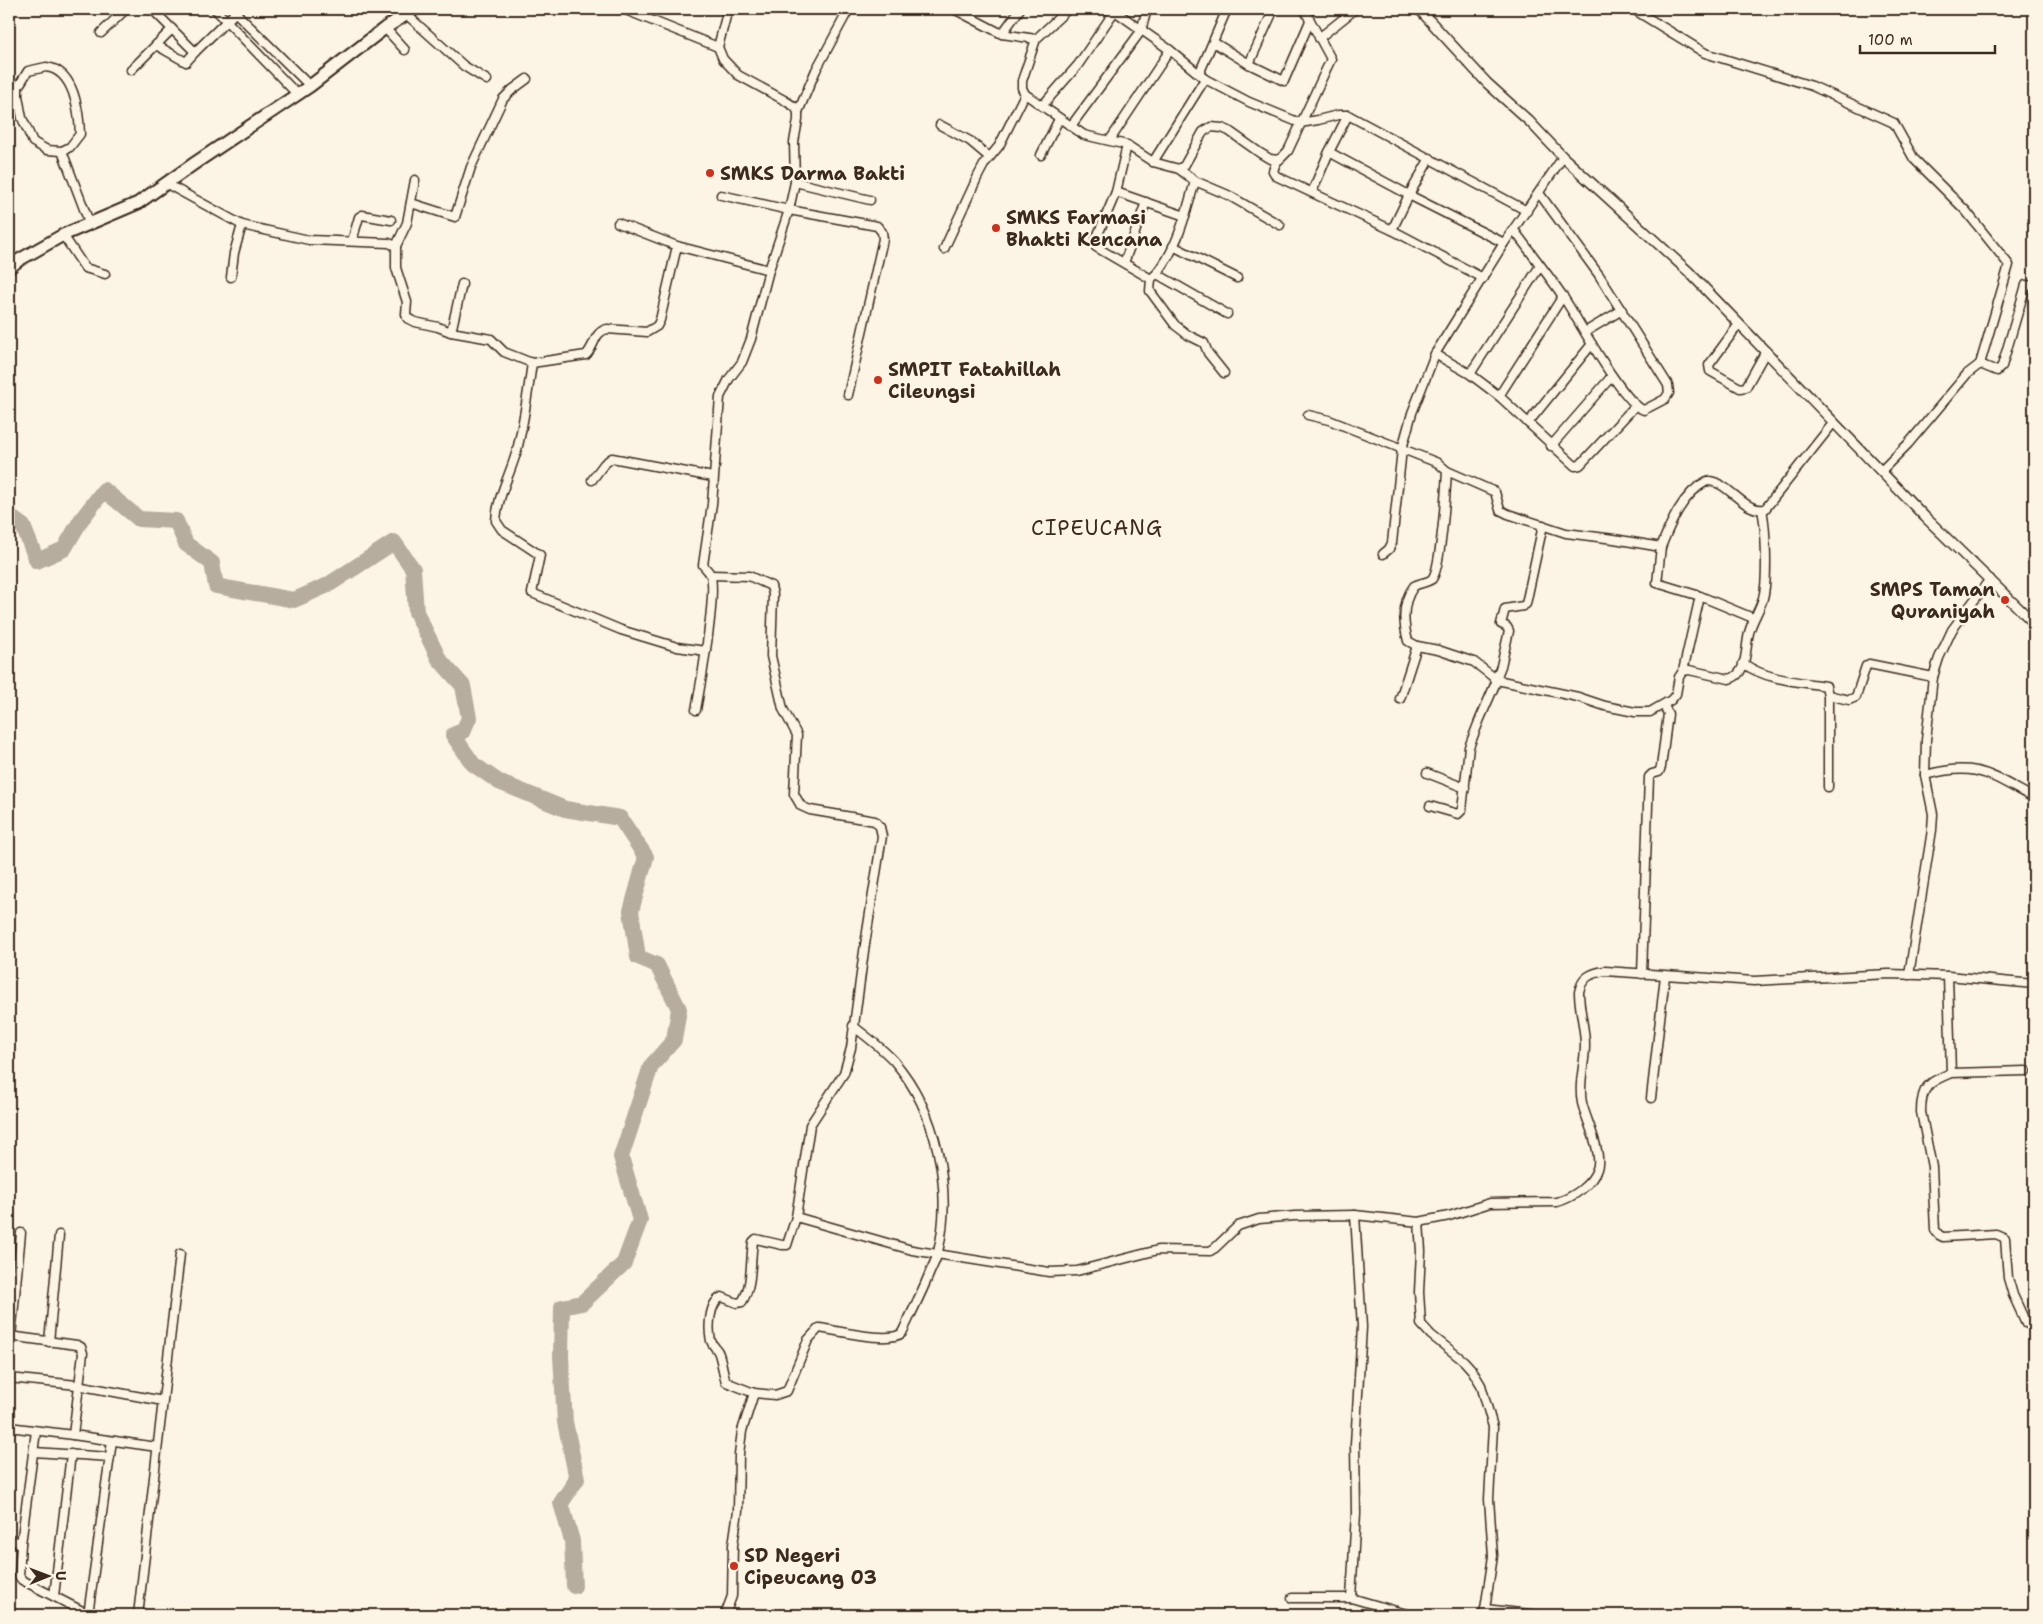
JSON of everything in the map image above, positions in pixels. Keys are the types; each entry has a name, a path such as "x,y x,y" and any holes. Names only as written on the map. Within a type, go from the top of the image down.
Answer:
{"main road":[{"path":"9,268 63,235 138,203 194,163 310,86 386,28 411,12"}],"street":[{"path":"101,33 126,9"},
{"path":"152,9 195,52"},
{"path":"215,9 297,94"},
{"path":"623,9 718,47"},
{"path":"728,9 718,47 723,59 738,76 784,100 798,112"},
{"path":"696,710 706,651 712,595 711,576 703,564 712,504 720,397 729,379 742,362 751,339 769,270 789,210 795,182 794,142 798,112 816,70 850,9"},
{"path":"954,9 1002,34 1036,39"},
{"path":"967,16 972,9"},
{"path":"1002,34 1020,9"},
{"path":"1068,9 1036,39 1022,81 1022,88 1025,94 1084,135 1127,145 1153,162 1179,169 1195,180 1228,195 1280,225"},
{"path":"1042,106 1078,65 1114,9 1170,50 1202,77 1249,102 1300,123 1338,115 1348,115 1527,210"},
{"path":"1071,126 1142,31 1147,9"},
{"path":"1249,64 1274,9"},
{"path":"1304,9 1331,59 1288,151 1277,160 1273,171 1276,176 1392,230 1483,278"},
{"path":"1319,38 1353,11 1353,9"},
{"path":"1419,9 1487,83 1529,121 1563,157 1689,272 1881,471 2033,620"},
{"path":"1633,9 1705,53 1812,86 1894,123 1914,158 1966,211 2009,265 1980,364 1967,374 1908,444 1881,471"},
{"path":"156,45 186,62 227,21 235,10 310,86"},
{"path":"1153,162 1202,77 1224,10"},
{"path":"411,12 464,66 487,80"},
{"path":"1213,42 1249,64 1284,81 1310,21"},
{"path":"386,28 406,50"},
{"path":"131,70 172,29"},
{"path":"1110,140 1170,50"},
{"path":"37,68 54,68 64,75 70,87 77,111 80,134 70,148 62,151 54,152 40,147 33,142 26,131 18,96 18,87 28,71 37,68"},
{"path":"411,203 455,217 471,166 503,99 527,80"},
{"path":"944,250 978,176 989,157 999,146 1025,94"},
{"path":"1312,192 1329,152 1348,115"},
{"path":"1041,155 1059,119"},
{"path":"940,125 970,142 989,157"},
{"path":"1179,169 1184,166 1203,132 1211,127 1229,131 1260,153 1277,160"},
{"path":"1127,145 1116,192 1094,244 1124,263 1154,276 1227,314"},
{"path":"62,151 90,222"},
{"path":"1329,152 1504,243"},
{"path":"1383,554 1392,543 1402,450 1412,413 1435,354 1504,243 1563,157"},
{"path":"1392,230 1430,158"},
{"path":"415,180 407,223 396,246 395,265 408,302 407,318 451,332 491,339 504,352 532,363 586,355 594,345 596,335 601,330 647,332 652,330 660,320 677,246"},
{"path":"1195,180 1185,216 1173,246 1154,276 1150,291 1181,330 1204,344 1208,353 1224,373"},
{"path":"795,182 870,200"},
{"path":"167,184 242,225 294,238 389,243 396,246"},
{"path":"1116,192 1185,216"},
{"path":"1514,230 1563,296 1612,376 1636,405 1642,410 1648,409 1665,399 1670,390 1622,310 1574,238 1539,193"},
{"path":"722,195 789,210 877,226 882,232 883,238 848,395"},
{"path":"1124,263 1146,202"},
{"path":"352,241 361,216 391,220"},
{"path":"618,223 677,246 769,270"},
{"path":"231,277 234,253 242,225"},
{"path":"63,235 85,268 105,274"},
{"path":"1173,246 1237,278"},
{"path":"1470,374 1540,266"},
{"path":"451,332 462,284"},
{"path":"1980,364 2000,369 2026,285 2034,286"},
{"path":"1499,396 1563,296"},
{"path":"1585,332 1622,310"},
{"path":"1739,324 1709,365 1710,371 1740,388 1746,387 1766,351"},
{"path":"1528,423 1592,344"},
{"path":"1435,354 1470,374 1499,396 1573,466 1578,466 1636,405"},
{"path":"532,363 517,450 498,508 496,521 502,530 540,555 532,592 620,630 677,647 706,651"},
{"path":"1551,446 1612,376"},
{"path":"1308,416 1329,420 1438,463 1447,471 1495,492 1500,510 1543,526 1566,533 1605,537 1661,547"},
{"path":"1762,510 1768,506 1795,469 1834,422"},
{"path":"592,480 604,464 612,458 713,477"},
{"path":"1447,471 1436,571 1428,581 1414,586 1404,611 1404,624 1408,641 1418,646 1438,650 1474,662 1496,680 1578,697 1620,710 1650,712 1664,705 1676,694 1679,678 1684,671 1700,596"},
{"path":"1753,618 1700,596 1656,583 1661,547 1668,528 1684,502 1707,481 1716,483 1751,506 1762,510"},
{"path":"1684,671 1689,670 1729,679 1735,678 1739,674 1753,618 1764,596 1766,543 1762,510"},
{"path":"1430,806 1460,813 1462,810 1469,748 1501,666 1509,631 1507,627 1501,624 1503,611 1504,609 1526,604 1543,526"},
{"path":"711,576 749,576 771,586 774,595 771,656 783,709 798,735 794,782 797,801 800,806 810,810 875,821 880,827 882,836 853,1026 851,1048 844,1073 810,1125 796,1217 787,1245 760,1239 754,1240 750,1279 742,1302 737,1303 722,1297 716,1300 712,1307 710,1338 712,1344 719,1352 726,1380 728,1384 754,1393 775,1394 787,1391 808,1340 819,1328 877,1337 894,1338 902,1333 919,1299 937,1254 942,1231 943,1187 935,1139 919,1101 906,1077 893,1060 853,1026"},
{"path":"1909,975 1932,830 1932,814 1925,775 1926,740 1933,677 1939,658 1952,630 1990,579"},
{"path":"1400,699 1418,646"},
{"path":"1743,664 1753,670 1771,676 1826,686 1828,695 1828,787"},
{"path":"1828,695 1849,700 1856,698 1866,666 1869,664 1933,677"},
{"path":"1642,974 1649,778 1652,774 1660,772 1668,714 1664,705"},
{"path":"1925,775 1951,769 1974,770 1995,776 2034,798"},
{"path":"1427,773 1465,788"},
{"path":"796,1217 912,1250 1034,1270 1068,1273 1158,1250 1210,1251 1238,1226 1259,1219 1311,1215 1355,1215 1420,1222 1449,1216 1490,1203 1557,1202 1573,1196 1589,1182 1597,1170 1599,1158 1587,1122 1581,1092 1585,1046 1579,1000 1581,984 1590,975 1605,971 1754,981 1889,974 1948,976 2034,984"},
{"path":"1651,1098 1664,976"},
{"path":"1948,976 1951,1073"},
{"path":"2026,1071 1951,1073 1932,1081 1926,1088 1921,1104 1921,1112 1932,1167 1935,1230 1938,1235 1943,1237 1996,1234 2006,1238 2007,1268 2013,1295 2026,1322 2034,1327"},
{"path":"1351,1598 1356,1513 1355,1444 1362,1327 1355,1215"},
{"path":"1420,1222 1419,1292 1421,1324 1430,1335 1464,1361 1472,1370 1481,1385 1493,1427 1489,1500 1493,1556 1484,1612 1539,1615"},
{"path":"21,1233 10,1337 81,1347 82,1353 73,1435"},
{"path":"49,1342 59,1234"},
{"path":"138,1615 180,1254"},
{"path":"9,1378 77,1385 164,1401"},
{"path":"725,1615 732,1596 733,1545 738,1511 739,1454 742,1431 754,1393"},
{"path":"9,1427 157,1447"},
{"path":"36,1431 18,1569 21,1578 88,1615 112,1441"},
{"path":"34,1452 110,1457"},
{"path":"54,1596 71,1454"},
{"path":"9,1538 21,1544"},
{"path":"1292,1598 1351,1598 1410,1615"},
{"path":"1759,1615 1787,1615"}],"waterway":[{"path":"9,516 23,526 37,561 64,549 81,520 104,490 139,519 176,521 186,544 212,563 216,586 294,600 328,585 394,542 413,569 416,612 439,659 463,686 469,718 463,731 453,735 473,764 499,782 565,809 620,818 646,857 631,911 638,957 657,965 679,1009 674,1040 651,1066 621,1157 640,1220 624,1263 582,1303 562,1307 561,1357 565,1422 577,1479 561,1503 572,1541 574,1586"}],"place":[{"name":"SMKS Darma Bakti","path":"710,173"},
{"name":"SMKS Farmasi Bhakti Kencana","path":"996,228"},
{"name":"SMPIT Fatahillah Cileungsi","path":"878,380"},
{"name":"SMPS Taman Quraniyah","path":"2005,600"},
{"name":"SD Negeri Cipeucang 03","path":"734,1566"}],"district":[{"name":"CIPEUCANG","path":"1097,528"}]}
